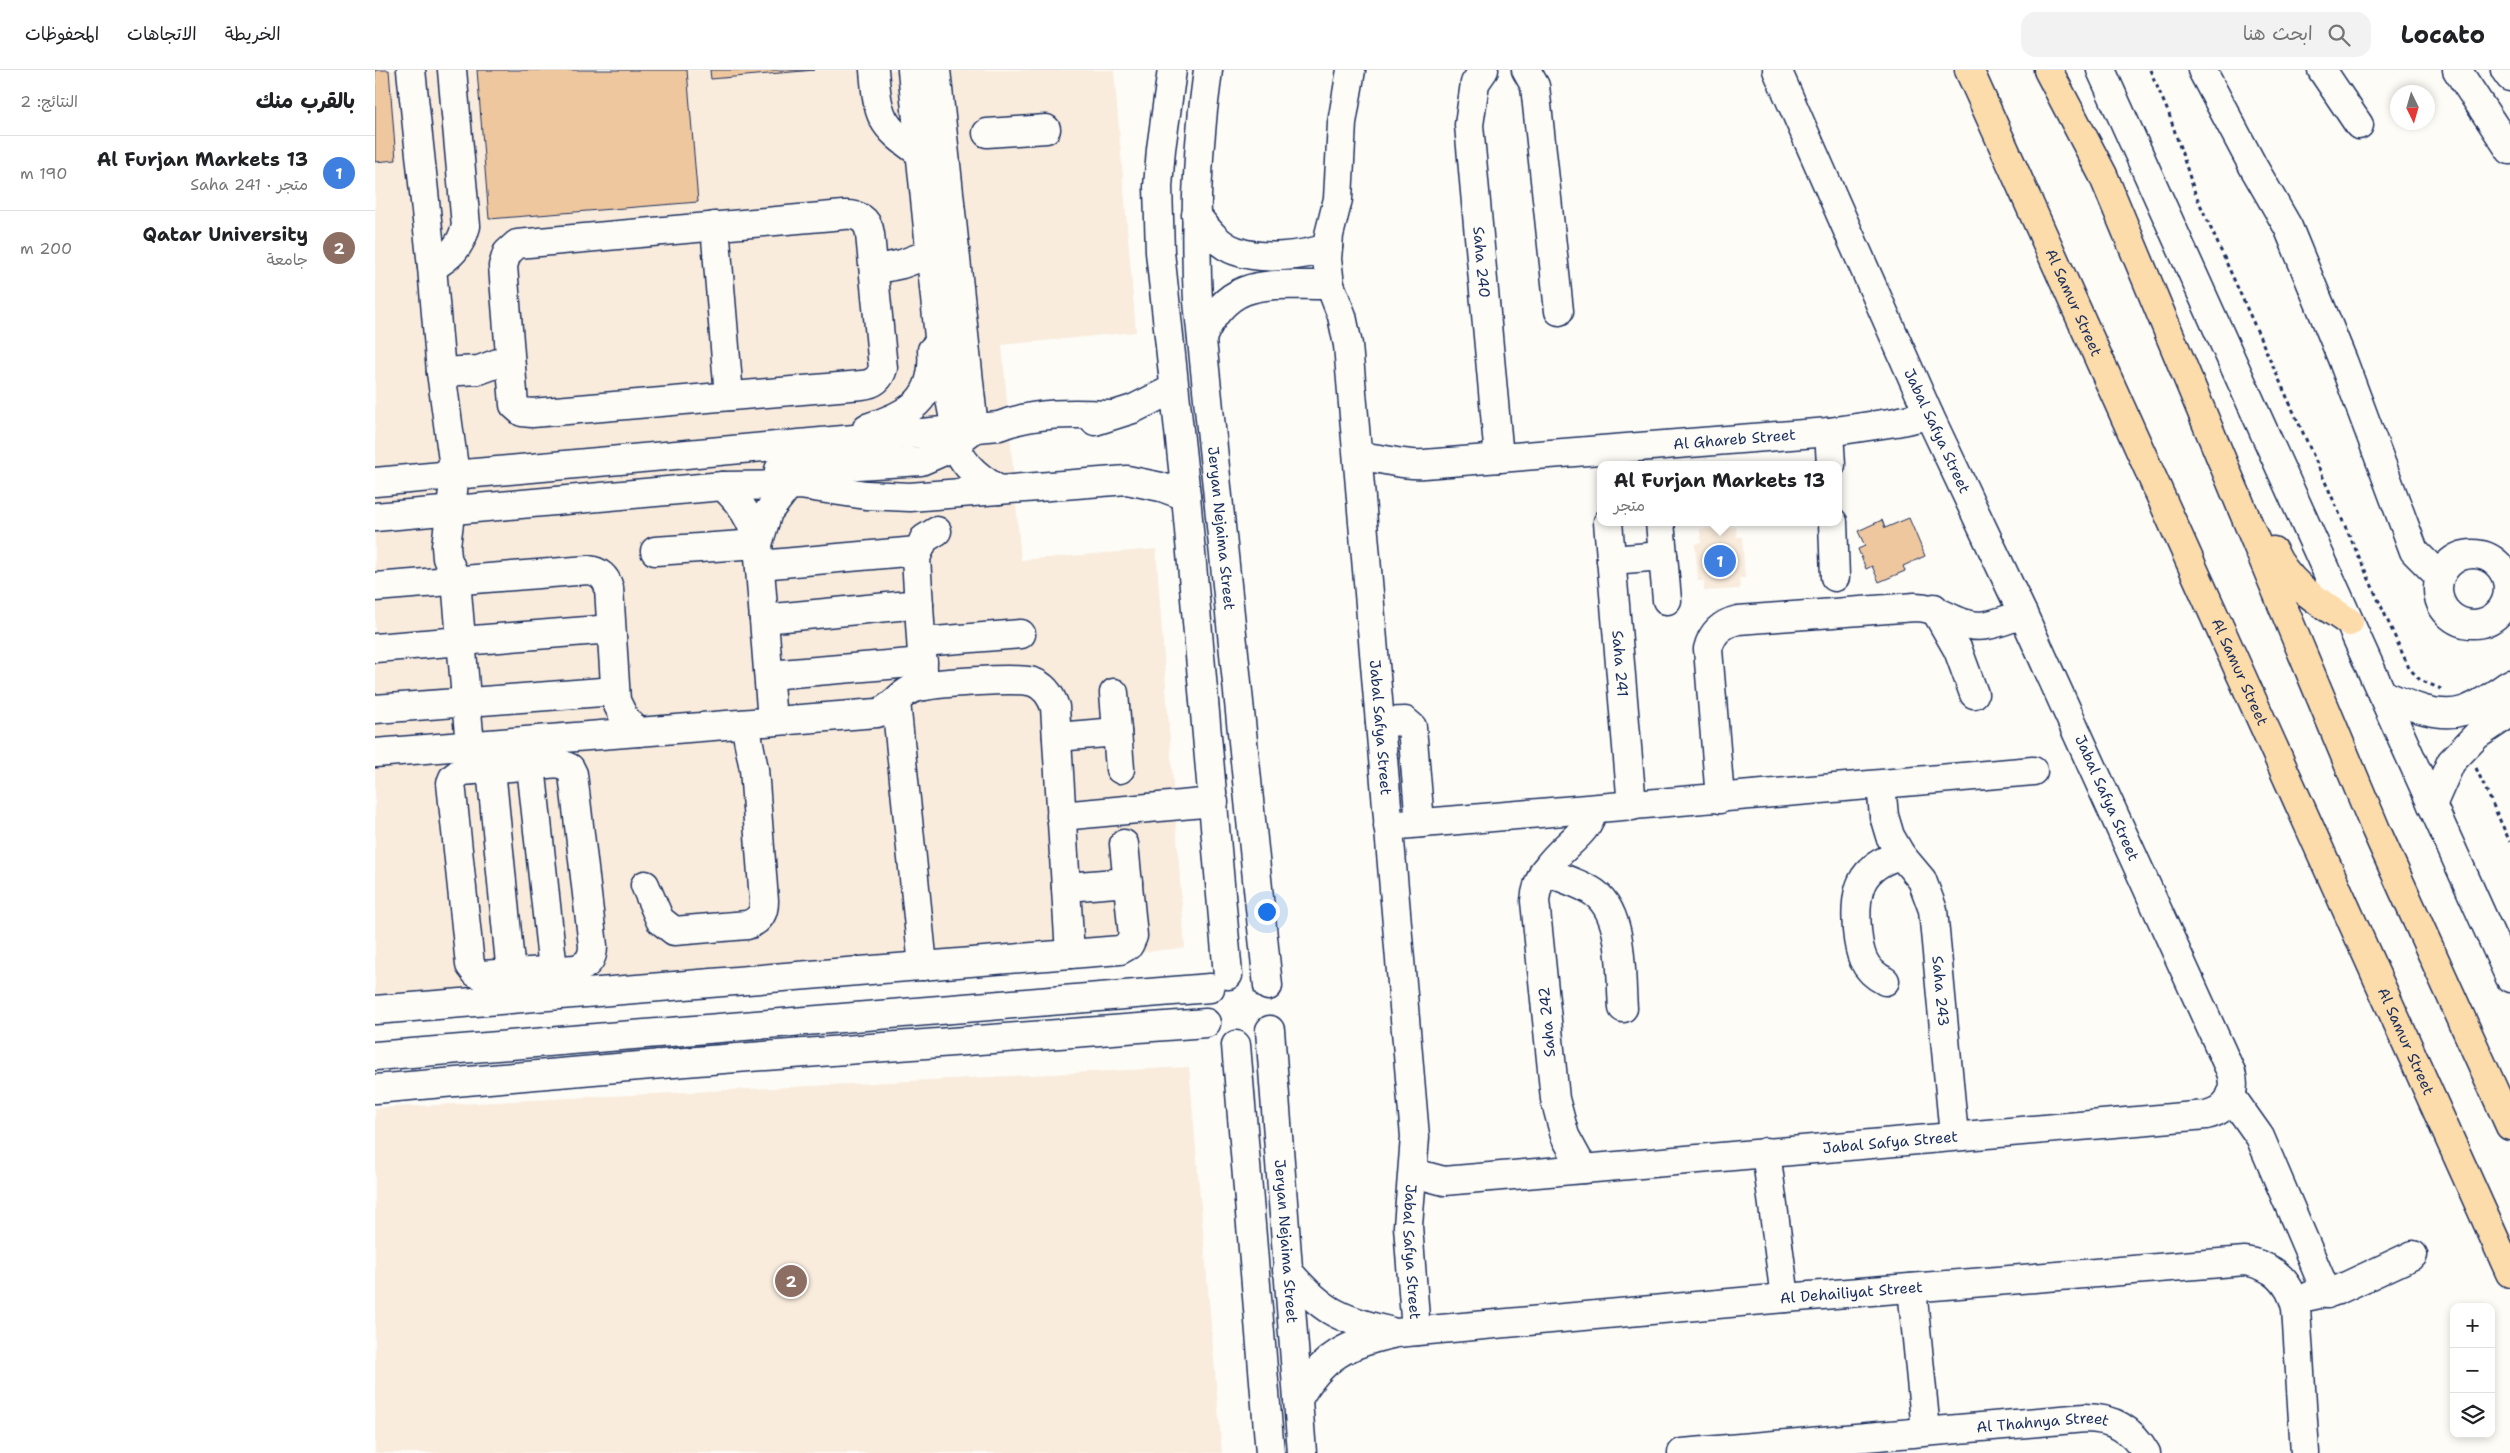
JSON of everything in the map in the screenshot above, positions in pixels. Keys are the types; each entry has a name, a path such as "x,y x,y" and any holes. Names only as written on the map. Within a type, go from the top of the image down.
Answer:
{"main road":[{"name":"Al Samur Street","path":"1969,70 2510,1273"},
{"path":"2048,70 2103,175 2376,830 2510,1126"},
{"path":"2181,363 2212,410 2278,562 2294,582 2349,622"}],"street":[{"path":"411,70 432,267 440,364 455,475 451,510 458,527 462,545 462,557 456,580 466,702 478,761 511,974"},
{"path":"432,267 455,250 466,226 451,70"},
{"path":"874,70 877,102 883,121 897,137 920,153"},
{"path":"912,70 929,254 940,347 971,432"},
{"path":"936,70 971,432 960,455 977,476 999,490"},
{"path":"375,1056 947,1008 1219,981 1250,974 1268,986 1276,1003 1274,1022 1269,1030 1255,1042 1236,1046 1218,1038 1206,1023 1203,1005 1219,981 1213,802 1186,496 1173,389 1159,222 1161,149 1172,70"},
{"name":"Jeryan Nejaima Street","path":"1208,70 1197,167 1197,278 1268,986"},
{"name":"Jabal Safya Street","path":"1351,70 1342,123 1337,199 1328,247 1330,285 1346,330 1415,1137 1409,1207 1406,1332"},
{"name":"Saha 240","path":"1484,70 1475,83 1469,125 1499,458"},
{"path":"1526,70 1535,86 1559,311"},
{"name":"Jabal Safya Street","path":"1413,1173 1444,1181 2206,1115 2222,1109 2231,1096 2233,1088 2231,1072 2023,614 1929,415 1777,70"},
{"path":"2101,70 2510,978"},
{"path":"2202,70 2288,227 2343,361 2414,551 2445,568"},
{"path":"2322,70 2359,125"},
{"path":"2457,70 2510,150"},
{"path":"2505,70 2510,77"},
{"path":"987,133 1046,129"},
{"path":"856,215 866,222 869,227 874,270 883,368 878,378 862,385 527,413 517,409 512,400 503,266 507,253 517,244 856,215"},
{"path":"1196,215 1215,238 1235,251 1251,255 1299,255 1328,247"},
{"path":"715,226 729,396"},
{"path":"874,270 902,264 929,254"},
{"path":"1202,338 1216,310 1242,290 1265,286 1330,285"},
{"path":"827,442 894,419 914,407 922,398 932,376 933,364 929,322 933,286"},
{"path":"440,364 489,354 509,359"},
{"path":"375,482 827,442 971,432 1053,429 1083,424 1133,409 1173,389"},
{"name":"Al Ghareb Street","path":"1358,457 1411,465 1499,458 1602,457 1829,432 1929,415"},
{"path":"696,489 715,480 756,471 909,464 933,457 971,432"},
{"path":"1829,432 1831,461"},
{"path":"375,517 723,486 789,485 888,497 932,496 1127,480 1161,487 1186,496"},
{"path":"759,554 768,512 789,485"},
{"path":"723,486 742,506 749,518 759,554 772,721"},
{"name":"Saha 241","path":"1608,526 1632,806"},
{"path":"1659,526 1667,600"},
{"path":"1833,526 1835,577"},
{"path":"375,753 478,761 531,766 559,763 569,768 573,774 593,946 591,957 585,965 575,969 481,975 472,969 450,788 453,778 478,761 638,732 877,713 887,709 908,691 923,664 917,551 925,538 937,531"},
{"path":"655,551 759,554 917,551"},
{"path":"2470,553 2491,558 2507,574 2509,590 2507,606 2488,622 2467,625 2448,616 2437,597 2445,568 2470,553"},
{"path":"1611,560 1663,556"},
{"path":"375,587 595,571 607,582 615,691 620,711 631,727 638,732"},
{"path":"764,619 919,604"},
{"path":"1720,799 1709,650 1710,641 1721,627 1737,620 1915,607 1934,608 1959,622 1976,626 1987,625 2023,614"},
{"path":"1934,608 1958,650 1974,694"},
{"path":"375,648 611,629"},
{"path":"769,675 923,664 1021,634"},
{"path":"923,664 1032,682 1040,686 1052,699 1057,737 1070,954"},
{"path":"2382,694 2414,708 2452,713 2465,711 2510,684"},
{"path":"375,709 615,691"},
{"path":"1114,693 1120,768"},
{"path":"896,702 923,966"},
{"path":"2432,805 2451,762 2477,735 2510,713"},
{"path":"1380,722 1405,721 1412,727 1421,823"},
{"path":"645,884 660,920 674,931 747,925 758,919 762,914 764,901 754,769 745,724"},
{"path":"1057,737 1117,732"},
{"path":"531,766 553,970"},
{"path":"1388,826 2033,771"},
{"name":"Saha 243","path":"1881,785 1887,826 1901,856 1921,880 1933,910 1954,1136"},
{"path":"1061,816 1213,802"},
{"name":"Saha 242","path":"1583,1169 1565,1136 1555,1099 1535,901 1536,891 1544,871 1587,824 1593,809"},
{"path":"375,1010 1120,950 1129,945 1133,930 1125,844"},
{"path":"1885,981 1869,970 1860,953 1856,899 1861,884 1871,870 1885,861 1901,856"},
{"path":"1544,871 1590,890 1610,910 1616,929 1623,1008"},
{"path":"1066,887 1128,882"},
{"path":"947,1008 950,1043"},
{"path":"375,1089 697,1061 1206,1023"},
{"path":"695,1029 697,1061"},
{"name":"Jeryan Nejaima Street","path":"1269,1030 1302,1453"},
{"name":"Jeryan Nejaima Street","path":"1236,1046 1270,1453"},
{"path":"2231,1096 2259,1137 2327,1294"},
{"path":"1767,1152 1785,1298"},
{"path":"2305,1453 2296,1308 2293,1296 2327,1294 2413,1255"},
{"name":"Al Dehailiyat Street","path":"1298,1400 1315,1373 1337,1353 1364,1340 1406,1332 1785,1298 2245,1261 2265,1266 2275,1272 2282,1278 2293,1296"},
{"name":"Al Dehailiyat Street","path":"1287,1270 1314,1300 1332,1313 1354,1323 1406,1332"},
{"path":"1912,1288 1926,1431"},
{"name":"Al Thahnya Street","path":"1682,1453 2097,1418 2121,1426 2139,1442 2146,1453"}],"path":[{"path":"2151,70 2169,114 2195,193 2409,668 2419,680 2441,689 2452,713"},
{"path":"2467,747 2510,842"}],"shaded area":[{"path":"375,70 1114,70 1136,332 1002,345 1021,560 1156,549 1185,948 375,1023"},
{"path":"1736,527 1737,537 1742,537 1745,578 1739,578 1740,589 1704,591 1704,581 1698,581 1695,544 1701,543 1700,529"},
{"path":"1189,1067 1222,1453 375,1453 375,1108"}],"building":[{"path":"375,70 389,70 396,160 375,162"},
{"path":"477,70 687,70 698,202 489,219"},
{"path":"710,70 815,70 711,79"},
{"path":"1909,518 1925,556 1903,566 1905,571 1879,582 1872,566 1866,569 1858,549 1865,546 1858,531 1882,520 1885,528"}],"place":[{"name":"Al Furjan Markets 13","path":"1720,561"},
{"name":"Qatar University","path":"791,1281"}]}
